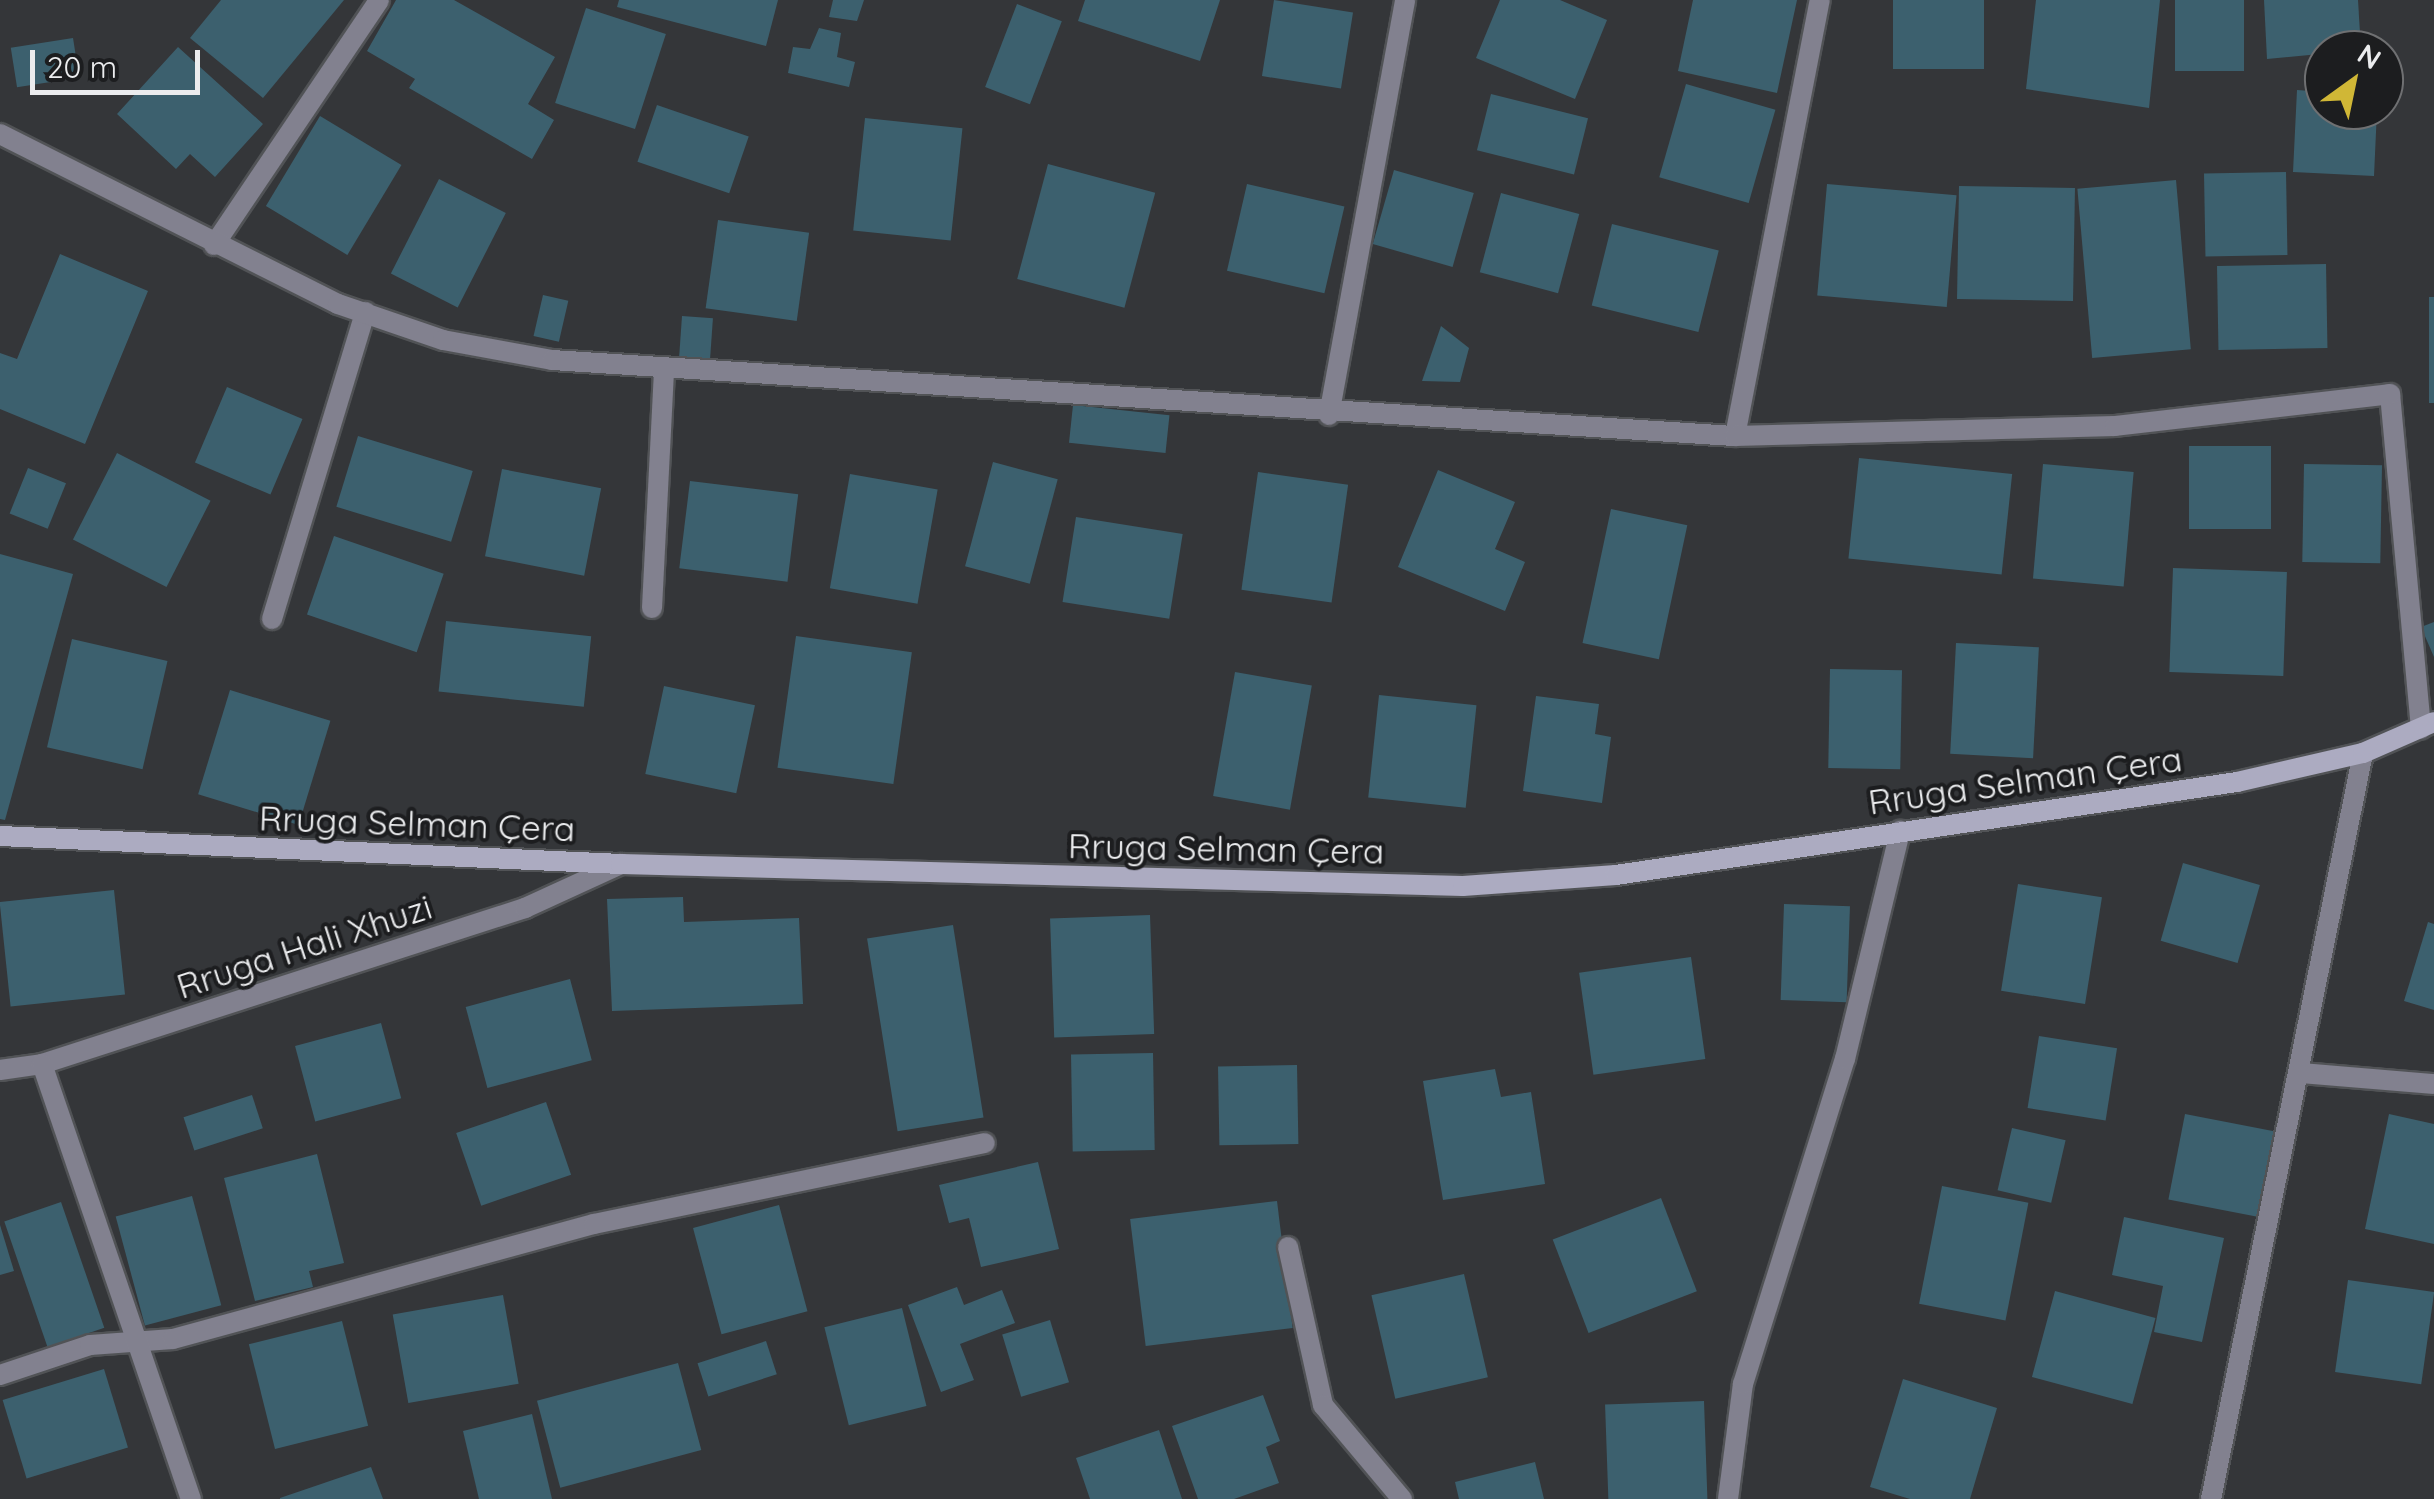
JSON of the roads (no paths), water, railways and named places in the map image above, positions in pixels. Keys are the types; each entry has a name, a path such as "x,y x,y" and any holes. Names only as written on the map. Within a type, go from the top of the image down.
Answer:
{"street":[{"path":"214,245 379,0"},
{"path":"1328,415 1405,0"},
{"path":"1734,436 1820,0"},
{"path":"0,134 214,245 364,312 479,346 664,369 1328,415 1734,436 2114,426 2390,394 2428,726"},
{"path":"272,619 364,312"},
{"path":"652,608 664,369"},
{"name":"Rruga Selman Çera","path":"0,836 621,864 1462,886 1616,874 2237,782 2363,754 2428,726"},
{"path":"2211,1499 2302,1074 2363,754"},
{"path":"1728,1499 1744,1384 1844,1059 1900,831"},
{"name":"Rruga Hali Xhuzi","path":"0,1070 42,1064 526,908 621,864"},
{"path":"42,1064 134,1342 191,1499"},
{"path":"2302,1074 2434,1084"},
{"path":"0,1375 90,1345 173,1339 577,1228 984,1143"},
{"path":"1288,1247 1323,1405 1402,1499"}]}
